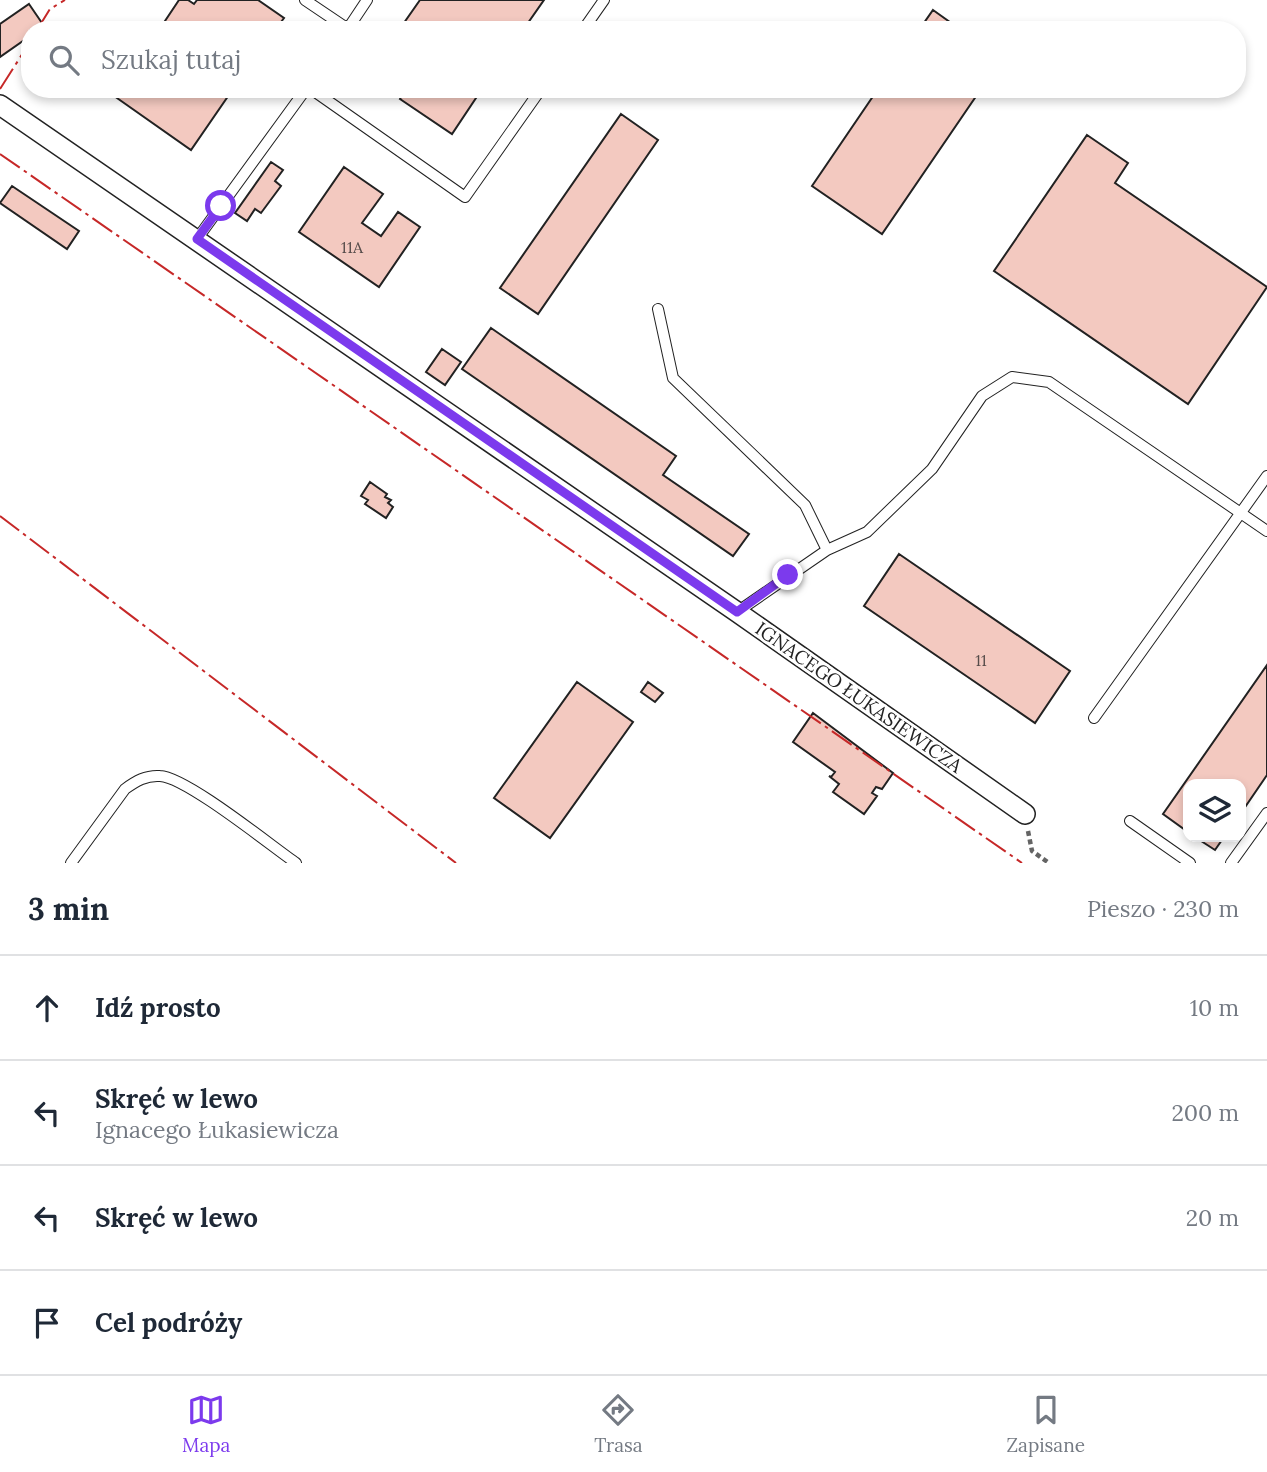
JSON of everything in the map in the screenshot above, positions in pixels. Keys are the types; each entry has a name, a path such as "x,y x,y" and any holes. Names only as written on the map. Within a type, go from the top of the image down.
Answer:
{"street":[{"name":"IGNACEGO ŁUKASIEWICZA","path":"0,105 1026,814"}],"lane":[{"path":"305,0 334,21"},
{"path":"353,21 367,0"},
{"path":"589,21 604,0"},
{"path":"197,239 302,98"},
{"path":"322,98 465,197 535,98"},
{"path":"657,309 673,378 806,505 827,550"},
{"path":"737,612 827,550 867,532 932,469 982,396 1012,377 1049,382 1267,531"},
{"path":"1094,718 1267,476"},
{"path":"71,863 125,789 136,780 161,776 190,788 296,863"},
{"path":"1231,863 1267,813"},
{"path":"1130,821 1190,863"}],"path":[{"path":"1026,814 1032,851 1049,863"}],"building":[{"path":"179,0 188,0 194,4 197,0 258,0 284,18 282,21 165,21"},
{"path":"420,0 544,0 529,21 405,21"},
{"path":"29,4 41,21 21,21 21,42 0,57 0,24"},
{"path":"933,10 948,21 925,21"},
{"path":"117,98 227,98 191,150"},
{"path":"401,98 476,98 452,134"},
{"path":"872,98 975,98 882,234 812,186"},
{"path":"621,114 658,140 538,314 500,288"},
{"path":"1087,135 1128,163 1115,183 1267,287 1188,404 994,271"},
{"path":"271,162 283,170 275,181 281,186 261,213 255,209 247,221 235,213"},
{"path":"344,167 383,194 362,223 381,236 398,212 420,227 379,287 299,232"},
{"path":"12,186 79,231 67,249 0,203"},
{"path":"491,328 676,456 663,475 749,534 733,556 462,369"},
{"path":"442,349 461,362 445,385 426,372"},
{"path":"370,482 391,500 388,503 393,507 386,518 365,504 368,500 361,496"},
{"path":"899,554 1070,671 1035,723 864,606"},
{"path":"1267,665 1267,775 1246,806 1246,779 1187,779"},
{"path":"577,682 633,722 550,838 494,798"},
{"path":"648,682 663,693 655,702 641,692"},
{"path":"813,713 893,773 882,789 876,787 872,793 877,796 864,814 833,792 839,784 829,776 835,772 793,742"},
{"path":"1183,785 1183,828 1163,814"},
{"path":"1203,842 1221,842 1215,850"}],"power":[{"path":"43,21 50,9 65,0"},
{"path":"0,89 21,56"},
{"path":"0,154 1022,863"},
{"path":"0,516 456,863"}],"route":[{"path":"221,206 197,239 737,612 788,575"}]}
